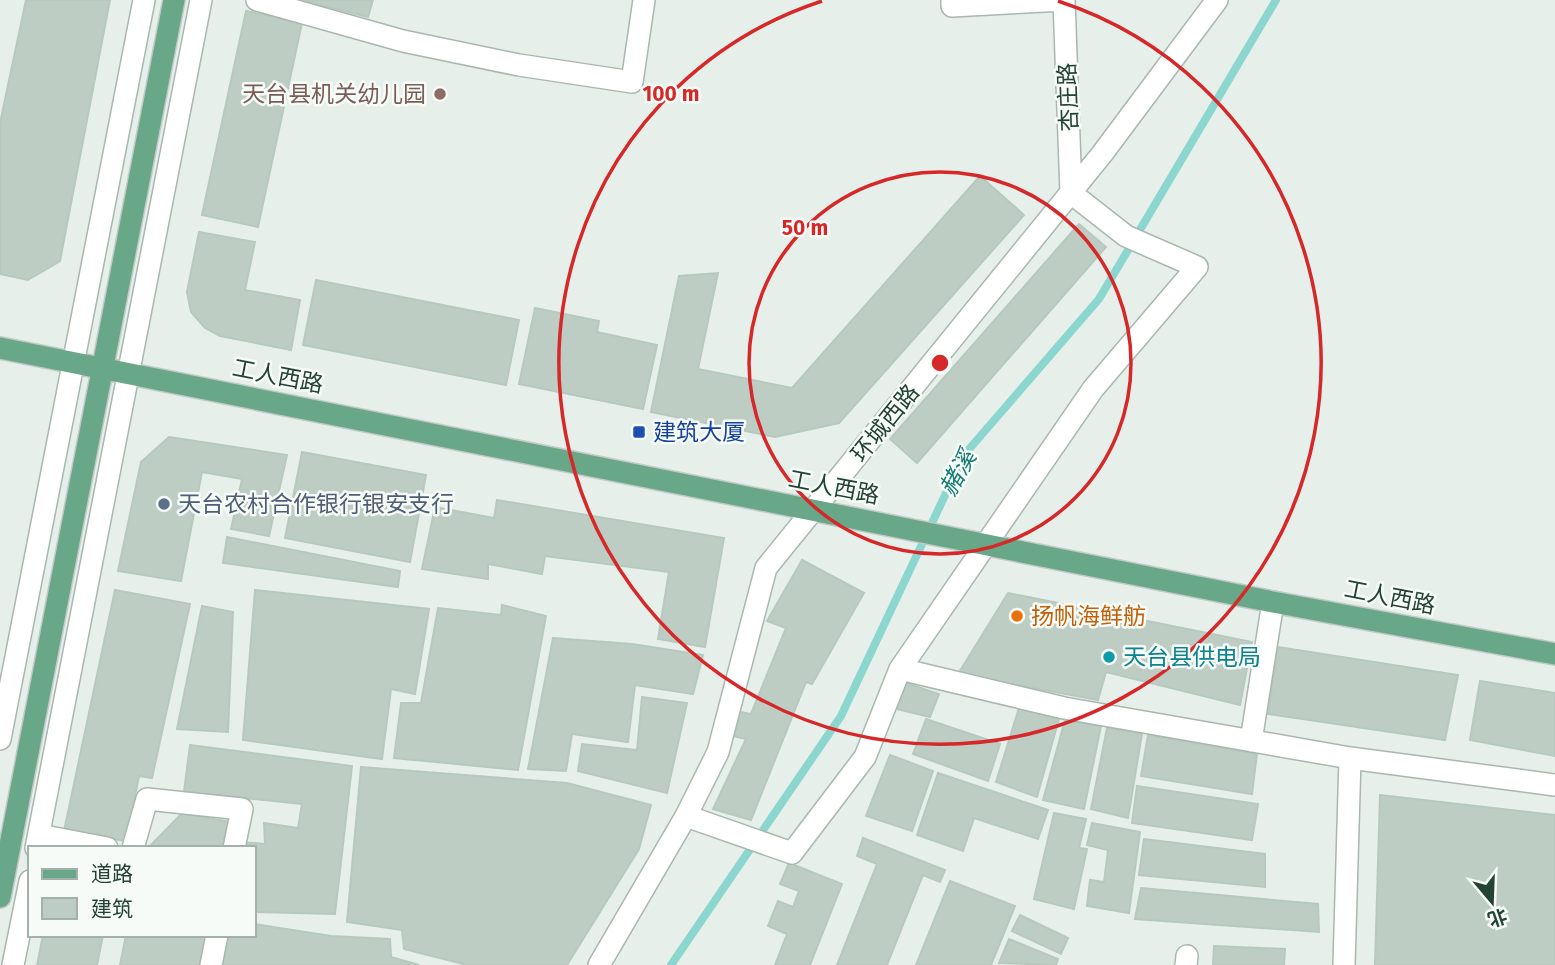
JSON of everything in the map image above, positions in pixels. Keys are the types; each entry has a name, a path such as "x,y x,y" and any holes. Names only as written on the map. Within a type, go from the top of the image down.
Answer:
{"main road":[{"path":"0,897 174,0"},
{"name":"工人西路","path":"0,348 1273,602 1555,654"}],"street":[{"path":"0,739 144,0"},
{"path":"87,846 38,841 131,373 201,0"},
{"path":"257,0 403,41 519,65 632,82 644,0"},
{"path":"952,0 952,6 1065,0"},
{"name":"杏庄路","path":"1065,0 1071,194"},
{"name":"环城西路","path":"599,965 686,816 718,751 766,568 1071,194 1217,0"},
{"path":"686,816 792,853 865,757 900,669 1093,389 1197,267 1126,236 1071,194"},
{"path":"1251,741 1273,602"},
{"path":"900,669 1064,708 1350,758 1555,785"},
{"path":"1344,965 1350,758"},
{"path":"134,846 147,799 242,809 234,846"},
{"path":"13,965 28,891"},
{"path":"211,965 217,937"}],"building":[{"path":"26,0 110,0 60,261 28,280 0,274 0,123"},
{"path":"301,0 373,0 368,17"},
{"path":"246,11 302,23 258,227 202,215"},
{"path":"980,176 1024,215 839,423 775,437 651,412 679,276 718,273 698,369 792,388"},
{"path":"1079,224 1106,247 917,463 890,439"},
{"path":"199,232 255,242 245,290 300,300 291,350 220,336 205,328 191,312 187,292"},
{"path":"316,280 519,320 506,385 303,345"},
{"path":"535,308 599,321 597,332 657,345 643,409 519,384"},
{"name":"天台农村合作银行银安支行","path":"169,437 287,455 269,536 231,529 242,479 202,472 181,581 118,571 141,462"},
{"path":"302,452 426,475 410,562 285,538"},
{"path":"497,500 724,538 705,647 658,639 669,572 545,556 542,574 488,564 488,579 422,569 435,507 494,518"},
{"path":"227,537 400,571 398,587 223,563"},
{"path":"802,560 864,593 812,684 806,682 751,820 713,809 746,739 733,736 740,712 751,714 786,628 767,621"},
{"path":"115,590 190,604 152,778 139,776 126,841 64,831"},
{"path":"255,590 429,609 415,694 391,689 382,759 243,740"},
{"name":"天台县供电局","path":"1008,593 1252,642 1240,705 1106,672 1098,700 958,674"},
{"path":"502,605 546,616 518,770 394,758 401,703 421,703 438,608 501,615"},
{"path":"202,606 233,612 228,732 177,729"},
{"path":"553,638 632,644 703,655 693,694 635,685 628,742 572,734 566,771 528,769"},
{"path":"1278,647 1458,675 1445,740 1268,714"},
{"path":"1480,681 1555,693 1555,756 1470,740"},
{"path":"903,682 939,694 930,717 893,708"},
{"path":"642,697 687,703 667,793 578,771 582,744 637,750"},
{"path":"1019,708 1059,719 1037,797 996,782"},
{"path":"926,719 1000,744 988,781 913,754"},
{"path":"1065,720 1101,726 1084,809 1043,800"},
{"path":"1107,728 1142,734 1128,818 1091,809"},
{"path":"1148,735 1257,754 1252,794 1141,776"},
{"path":"190,745 352,766 335,914 256,912 256,846 240,846 241,842 265,844 264,823 298,828 302,804 184,792"},
{"path":"890,755 933,771 912,831 866,816"},
{"path":"361,767 567,783 651,805 639,849 567,965 467,965 404,949 402,930 347,922"},
{"path":"938,773 1048,810 1038,839 974,818 963,851 917,835"},
{"path":"1137,786 1258,804 1252,840 1132,823"},
{"path":"1380,795 1555,815 1555,965 1375,965"},
{"path":"182,813 230,822 225,846 150,846"},
{"path":"182,813 230,822 225,846 150,846"},
{"path":"1054,813 1086,819 1079,848 1087,849 1074,909 1034,899"},
{"path":"1092,823 1140,832 1129,913 1087,906 1090,880 1104,882 1108,850 1087,845"},
{"path":"863,838 945,870 940,882 923,875 887,965 837,965 877,864 857,856"},
{"path":"1144,839 1265,854 1265,887 1139,875"},
{"path":"789,863 842,884 810,965 775,965 787,934 768,926 778,901 793,907 799,891 780,884"},
{"path":"950,881 1015,906 991,965 916,965"},
{"path":"1141,888 1318,904 1319,932 1135,919"},
{"path":"1020,915 1068,938 1061,954 1012,931"},
{"path":"256,924 331,936 390,939 391,957 419,965 221,965 227,937 256,937"},
{"path":"43,937 103,937 97,965 37,965"},
{"path":"126,937 208,937 202,965 120,965"},
{"path":"126,937 208,937 202,965 120,965"},
{"path":"1009,939 1058,959 1056,965 999,963"},
{"path":"1214,946 1285,949 1284,965 1213,965"}],"waterway":[{"name":"赭溪","path":"671,965 841,716 964,455 1099,299 1276,0"}],"place":[{"name":"天台县机关幼儿园","path":"440,94"},
{"name":"建筑大厦","path":"639,432"},
{"name":"天台农村合作银行银安支行","path":"164,504"},
{"name":"扬帆海鲜舫","path":"1017,616"},
{"name":"天台县供电局","path":"1109,657"}]}
